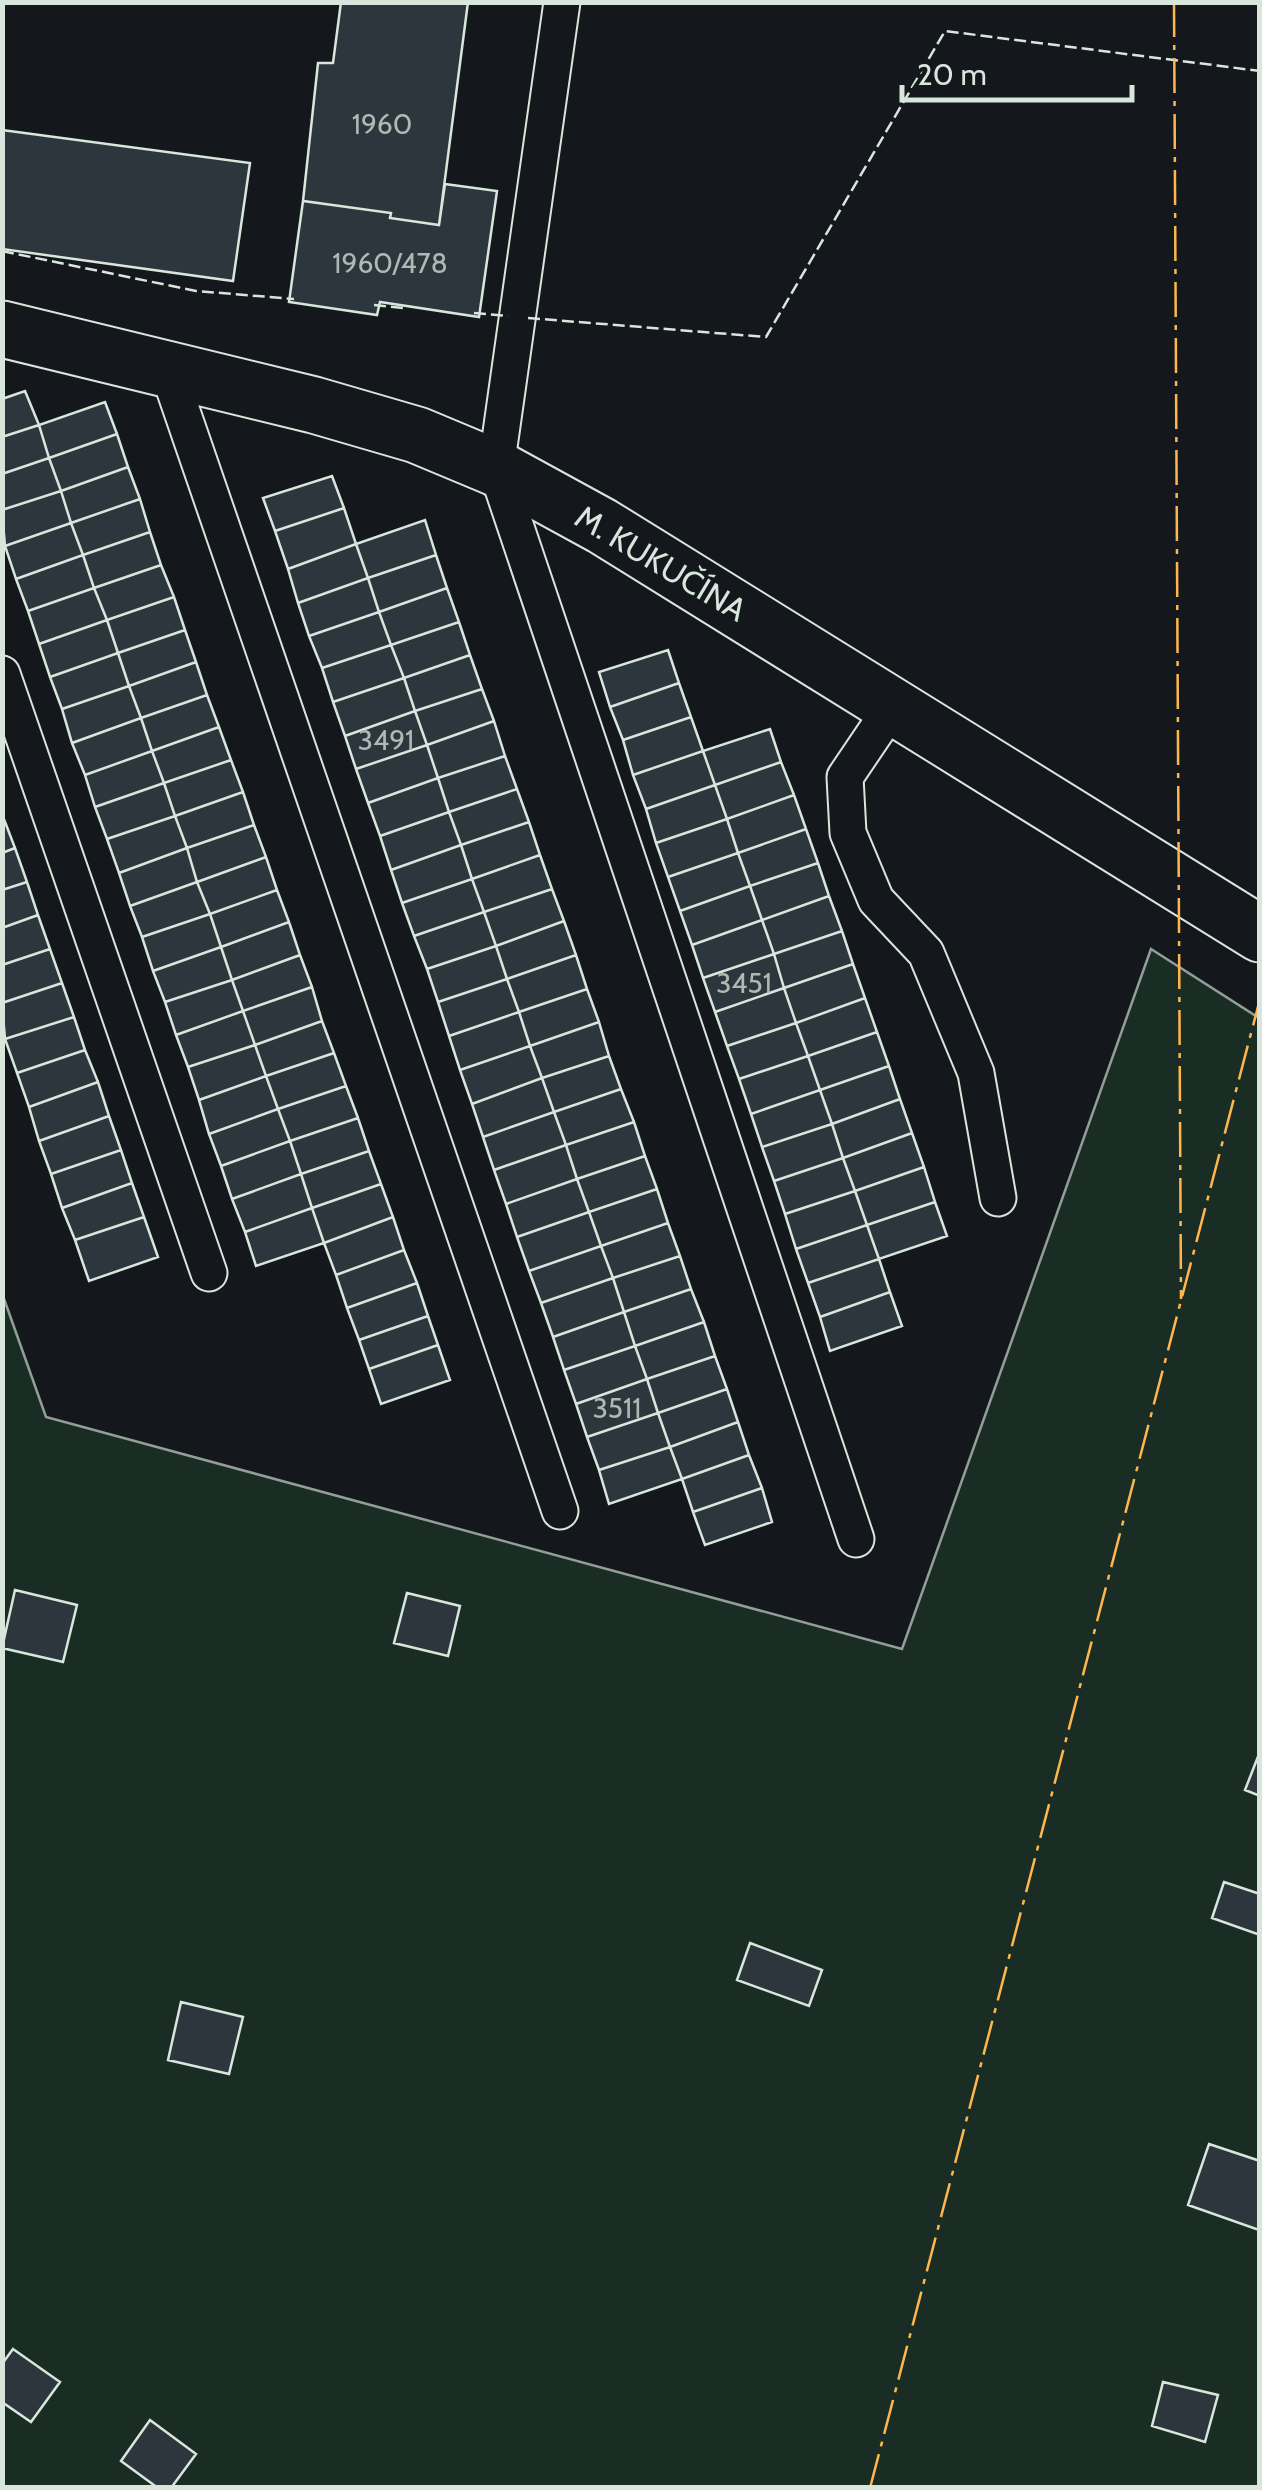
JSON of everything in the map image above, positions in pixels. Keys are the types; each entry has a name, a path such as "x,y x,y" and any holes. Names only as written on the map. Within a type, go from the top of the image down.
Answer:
{"street":[{"name":"M. KUKUČÍNA","path":"2,329 167,368 417,435 496,468 602,526 1260,934"}],"lane":[{"path":"562,2 496,468 856,1539"},
{"path":"167,368 560,1512"},
{"path":"2,674 209,1273"},
{"path":"893,706 845,778 848,833 876,900 926,953 976,1073 998,1198"}],"green space":[{"path":"1151,949 1259,1018 1259,2487 2,2487 3,1296 46,1417 902,1649"}],"building":[{"path":"341,2 468,2 439,225 390,218 391,213 303,201 318,63 333,63"},
{"path":"2,130 250,163 233,281 2,249"},
{"path":"445,184 497,191 479,317 380,302 377,315 289,302 303,201 391,213 390,218 439,225"},
{"path":"25,391 39,425 2,437 2,399"},
{"path":"105,402 117,434 49,458 39,425"},
{"path":"39,425 49,458 2,474 2,437"},
{"path":"117,434 128,467 61,491 49,458"},
{"path":"49,458 61,491 2,510 2,474"},
{"path":"128,467 140,499 71,523 61,491"},
{"path":"332,476 344,508 275,531 263,498"},
{"path":"61,491 71,523 5,546 2,510"},
{"path":"140,499 150,532 83,555 71,523"},
{"path":"344,508 356,544 288,569 275,531"},
{"path":"425,520 436,555 368,578 356,544"},
{"path":"71,523 83,555 16,579 5,546"},
{"path":"150,532 161,565 94,588 83,555"},
{"path":"356,544 368,578 298,603 288,569"},
{"path":"83,555 94,588 28,611 16,579"},
{"path":"436,555 447,588 379,612 368,578"},
{"path":"161,565 174,597 107,620 94,588"},
{"path":"368,578 379,612 309,636 298,603"},
{"path":"94,588 107,620 39,644 28,611"},
{"path":"447,588 459,622 391,645 379,612"},
{"path":"174,597 185,630 118,653 107,620"},
{"path":"379,612 391,645 322,668 309,636"},
{"path":"107,620 118,653 50,677 39,644"},
{"path":"459,622 470,655 404,678 391,645"},
{"path":"185,630 196,662 129,686 118,653"},
{"path":"391,645 404,678 333,702 322,668"},
{"path":"668,650 679,683 610,707 599,672"},
{"path":"118,653 129,686 62,709 50,677"},
{"path":"470,655 482,689 415,711 404,678"},
{"path":"196,662 207,695 141,718 129,686"},
{"path":"404,678 415,711 345,736 333,702"},
{"path":"679,683 691,717 623,740 610,707"},
{"path":"129,686 141,718 72,743 62,709"},
{"path":"482,689 494,721 427,745 415,711"},
{"path":"207,695 219,727 152,751 141,718"},
{"path":"415,711 427,745 356,769 345,736"},
{"path":"691,717 703,751 633,775 623,740"},
{"path":"141,718 152,751 85,775 72,743"},
{"path":"494,721 505,756 438,778 427,745"},
{"path":"219,727 231,760 164,783 152,751"},
{"path":"770,729 781,762 715,785 703,751"},
{"path":"427,745 438,778 368,803 356,769"},
{"path":"152,751 164,783 95,807 85,775"},
{"path":"703,751 715,785 646,809 633,775"},
{"path":"505,756 517,789 449,812 438,778"},
{"path":"231,760 243,792 175,816 164,783"},
{"path":"781,762 794,795 727,819 715,785"},
{"path":"438,778 449,812 380,836 368,803"},
{"path":"164,783 175,816 107,839 95,807"},
{"path":"715,785 727,819 656,843 646,809"},
{"path":"517,789 529,822 461,845 449,812"},
{"path":"243,792 254,825 187,848 175,816"},
{"path":"794,795 806,829 738,853 727,819"},
{"path":"449,812 461,845 391,870 380,836"},
{"path":"2,814 15,848 2,853"},
{"path":"175,816 187,848 119,873 107,839"},
{"path":"727,819 738,853 668,877 656,843"},
{"path":"529,822 540,855 472,879 461,845"},
{"path":"254,825 266,857 197,882 187,848"},
{"path":"806,829 818,863 750,886 738,853"},
{"path":"461,845 472,879 402,903 391,870"},
{"path":"15,848 27,882 2,890 2,853"},
{"path":"187,848 197,882 130,906 119,873"},
{"path":"738,853 750,886 680,911 668,877"},
{"path":"540,855 552,889 484,912 472,879"},
{"path":"266,857 277,890 210,914 197,882"},
{"path":"818,863 829,896 762,920 750,886"},
{"path":"472,879 484,912 414,936 402,903"},
{"path":"27,882 38,915 2,928 2,890"},
{"path":"197,882 210,914 142,937 130,906"},
{"path":"750,886 762,920 692,945 680,911"},
{"path":"552,889 564,921 496,946 484,912"},
{"path":"277,890 289,922 221,947 210,914"},
{"path":"829,896 842,931 774,954 762,920"},
{"path":"484,912 496,946 427,969 414,936"},
{"path":"210,914 221,947 153,971 142,937"},
{"path":"38,915 50,949 2,965 2,928"},
{"path":"762,920 774,954 703,978 692,945"},
{"path":"564,921 576,955 507,979 496,946"},
{"path":"289,922 300,955 232,980 221,947"},
{"path":"842,931 853,964 784,988 774,954"},
{"path":"496,946 507,979 438,1002 427,969"},
{"path":"221,947 232,980 165,1002 153,971"},
{"path":"50,949 62,983 2,1003 2,965"},
{"path":"774,954 784,988 715,1012 703,978"},
{"path":"300,955 312,987 243,1011 232,980"},
{"path":"576,955 587,989 519,1012 507,979"},
{"path":"853,964 865,998 796,1023 784,988"},
{"path":"507,979 519,1012 449,1036 438,1002"},
{"path":"232,980 243,1011 176,1035 165,1002"},
{"path":"62,983 74,1017 5,1039 2,1003"},
{"path":"312,987 322,1021 255,1045 243,1011"},
{"path":"784,988 796,1023 727,1046 715,1012"},
{"path":"587,989 599,1022 530,1046 519,1012"},
{"path":"865,998 877,1032 808,1056 796,1023"},
{"path":"243,1011 255,1045 188,1067 176,1035"},
{"path":"519,1012 530,1046 460,1070 449,1036"},
{"path":"74,1017 85,1050 17,1073 5,1039"},
{"path":"322,1021 334,1053 266,1076 255,1045"},
{"path":"599,1022 609,1056 542,1078 530,1046"},
{"path":"796,1023 808,1056 739,1079 727,1046"},
{"path":"877,1032 889,1066 820,1090 808,1056"},
{"path":"255,1045 266,1076 199,1100 188,1067"},
{"path":"530,1046 542,1078 472,1104 460,1070"},
{"path":"85,1050 98,1082 29,1107 17,1073"},
{"path":"334,1053 346,1086 278,1109 266,1076"},
{"path":"609,1056 621,1089 554,1112 542,1078"},
{"path":"808,1056 820,1090 751,1114 739,1079"},
{"path":"889,1066 900,1099 832,1124 820,1090"},
{"path":"266,1076 278,1109 209,1134 199,1100"},
{"path":"542,1078 554,1112 483,1137 472,1104"},
{"path":"98,1082 109,1116 39,1141 29,1107"},
{"path":"346,1086 358,1118 290,1141 278,1109"},
{"path":"621,1089 634,1122 566,1145 554,1112"},
{"path":"820,1090 832,1124 762,1147 751,1114"},
{"path":"900,1099 912,1133 843,1158 832,1124"},
{"path":"278,1109 290,1141 221,1166 209,1134"},
{"path":"554,1112 566,1145 494,1170 483,1137"},
{"path":"109,1116 121,1150 51,1174 39,1141"},
{"path":"358,1118 369,1151 301,1174 290,1141"},
{"path":"634,1122 645,1156 577,1179 566,1145"},
{"path":"832,1124 843,1158 774,1181 762,1147"},
{"path":"912,1133 924,1167 855,1191 843,1158"},
{"path":"290,1141 301,1174 232,1199 221,1166"},
{"path":"566,1145 577,1179 506,1204 494,1170"},
{"path":"121,1150 132,1183 62,1208 51,1174"},
{"path":"369,1151 381,1184 312,1208 301,1174"},
{"path":"645,1156 657,1189 589,1212 577,1179"},
{"path":"843,1158 855,1191 785,1214 774,1181"},
{"path":"924,1167 935,1202 867,1225 855,1191"},
{"path":"301,1174 312,1208 245,1232 232,1199"},
{"path":"577,1179 589,1212 517,1237 506,1204"},
{"path":"132,1183 144,1217 75,1240 62,1208"},
{"path":"381,1184 393,1217 324,1243 312,1208"},
{"path":"657,1189 668,1223 601,1246 589,1212"},
{"path":"855,1191 867,1225 796,1249 785,1214"},
{"path":"935,1202 947,1236 879,1259 867,1225"},
{"path":"312,1208 324,1243 256,1266 245,1232"},
{"path":"589,1212 601,1246 529,1271 517,1237"},
{"path":"144,1217 158,1257 89,1281 75,1240"},
{"path":"393,1217 404,1250 336,1275 324,1243"},
{"path":"668,1223 680,1256 613,1278 601,1246"},
{"path":"867,1225 879,1259 808,1283 796,1249"},
{"path":"601,1246 613,1278 541,1303 529,1271"},
{"path":"404,1250 417,1283 347,1308 336,1275"},
{"path":"680,1256 691,1289 624,1312 613,1278"},
{"path":"879,1259 890,1292 820,1317 808,1283"},
{"path":"613,1278 624,1312 553,1337 541,1303"},
{"path":"417,1283 428,1316 359,1340 347,1308"},
{"path":"691,1289 704,1322 635,1346 624,1312"},
{"path":"890,1292 902,1326 830,1351 820,1317"},
{"path":"624,1312 635,1346 564,1370 553,1337"},
{"path":"428,1316 438,1345 369,1369 359,1340"},
{"path":"704,1322 715,1356 647,1379 635,1346"},
{"path":"438,1345 450,1380 381,1404 369,1369"},
{"path":"635,1346 647,1379 576,1404 564,1370"},
{"path":"715,1356 727,1389 658,1413 647,1379"},
{"path":"647,1379 658,1413 587,1437 576,1404"},
{"path":"727,1389 738,1422 670,1447 658,1413"},
{"path":"658,1413 670,1447 599,1470 587,1437"},
{"path":"738,1422 749,1455 682,1479 670,1447"},
{"path":"670,1447 682,1479 609,1504 599,1470"},
{"path":"749,1455 762,1488 693,1512 682,1479"},
{"path":"762,1488 772,1522 705,1545 693,1512"},
{"path":"15,1590 77,1605 63,1662 2,1648"},
{"path":"407,1593 460,1606 448,1656 394,1643"},
{"path":"1260,1754 1260,1796 1245,1790"},
{"path":"1224,1882 1260,1894 1260,1935 1212,1918"},
{"path":"750,1943 822,1970 809,2006 737,1980"},
{"path":"181,2002 243,2017 229,2074 168,2060"},
{"path":"1209,2144 1260,2161 1259,2230 1188,2205"},
{"path":"13,2349 60,2382 31,2422 2,2402 2,2364"},
{"path":"1163,2382 1218,2395 1205,2442 1152,2426"},
{"path":"150,2420 196,2454 171,2488 158,2488 121,2461"}],"fence":[{"path":"528,318 766,337 945,31 1260,71"},
{"path":"2,251 196,291 294,299"},
{"path":"374,305 404,308"},
{"path":"474,313 508,316"}],"power":[{"path":"1174,2 1181,1299"},
{"path":"870,2488 1260,999"}]}
